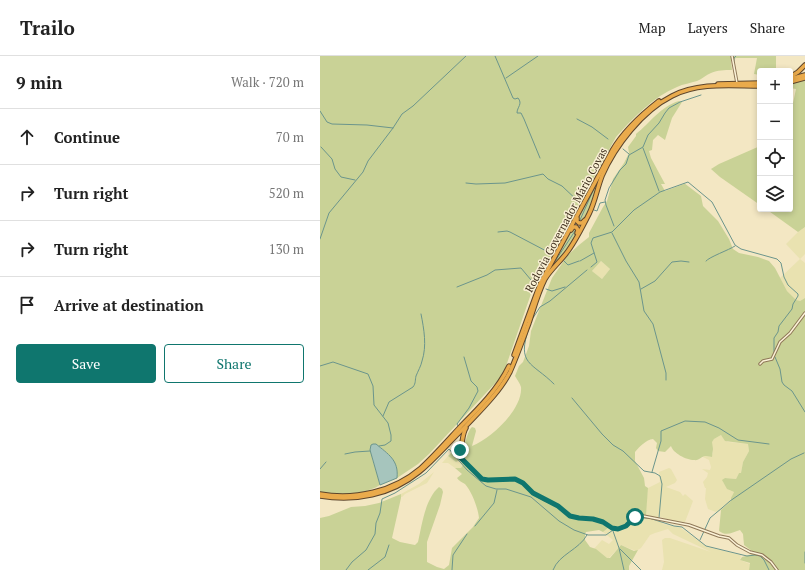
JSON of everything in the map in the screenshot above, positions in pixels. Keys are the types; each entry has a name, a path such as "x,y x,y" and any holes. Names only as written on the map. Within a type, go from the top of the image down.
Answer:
{"highway":[{"path":"793,76 805,65"},
{"path":"793,78 805,76"},
{"name":"Rodovia Governador Mário Covas","path":"320,495 346,496 378,491 408,476 428,461 467,420 503,378 511,363 540,284 618,141 635,122 653,106 671,94 689,87 704,84 757,84"},
{"name":"Rodovia Governador Mário Covas","path":"320,495 340,499 353,499 379,494 416,475 438,454 500,387 510,372 542,286 549,274 569,250 593,207 601,178 617,146 630,131 662,102 683,91 699,87 757,84"},
{"path":"584,203 577,220 579,223 584,221 593,207"},
{"path":"560,246 572,228 576,227 578,232 569,250"},
{"path":"460,450 463,442 464,430 482,407"},
{"path":"438,454 457,438 461,441 460,450"}],"street":[{"path":"732,56 737,83"},
{"path":"760,364 763,361 772,359 780,342 790,333 805,313"},
{"path":"460,450 461,458 482,479 515,479 523,483 533,493 558,506 570,516 593,519 603,522 612,528 618,529 626,526 635,517 643,516 688,525 729,538 744,548 762,555 771,562 777,570"}],"shaded area":[{"path":"805,227 805,254 800,259 786,244"},
{"path":"800,259 805,263 805,298 800,301 796,301 787,291 780,278"},
{"path":"601,261 610,269 602,279 592,271"},
{"path":"721,435 728,442 748,444 749,451 743,462 741,473 739,473 736,479 725,478 723,482 729,490 734,492 732,501 722,510 716,512 708,509 705,499 706,488 703,482 708,473 702,469 710,470 711,467 709,460 703,457 711,457 713,453 711,442"},
{"path":"448,456 456,462 460,460 463,465 462,467 455,468 448,463 442,463"},
{"path":"669,468 677,480 675,483 666,487 680,492 683,496 685,494 693,501 685,522 672,521 658,516 659,519 663,524 681,528 707,547 741,555 740,560 750,564 749,570 662,570 664,562 662,540 665,538 670,538 711,552 673,534 668,529 650,535 641,548 636,551 621,545 608,559 593,550 602,540 609,544 613,540 603,532 607,528 645,514 648,488 660,482 659,472"},
{"path":"434,472 427,483 400,497 401,494 419,484"}],"green space":[{"path":"320,56 776,56 776,68 757,68 757,74 754,74 757,58 736,58 731,61 732,70 721,70 714,72 697,81 668,91 636,115 616,137 533,288 505,369 500,378 429,454 418,464 397,478 396,466 392,458 376,444 372,458 380,485 373,489 351,494 320,492"},
{"path":"805,80 805,227 798,232 770,212 793,212 793,103 796,89 793,88 793,83"},
{"path":"679,101 682,102 672,118 665,140 658,135 653,140 652,150 649,151 651,158 665,184 661,184 665,191 684,183 701,196 703,206 718,221 733,249 739,253 769,261 775,268 787,291 796,300 800,301 805,298 805,570 749,570 750,563 740,560 742,557 753,554 752,551 744,545 743,534 740,530 727,534 719,531 721,510 731,501 734,492 727,489 722,480 725,478 736,479 739,473 741,473 743,462 749,451 748,444 725,441 721,435 712,442 712,457 704,456 696,460 687,459 677,454 671,446 665,452 658,451 656,448 657,443 653,439 643,444 635,452 635,461 644,478 645,486 648,488 646,515 636,518 619,527 609,527 603,532 599,530 586,532 585,534 585,540 590,547 596,549 607,558 610,558 621,545 634,551 638,550 629,566 629,570 320,570 320,518 351,507 379,503 401,494 392,538 400,542 415,545 418,542 427,505 434,492 439,487 443,492 427,542 427,562 444,569 449,565 452,548 473,527 479,518 476,505 470,491 465,484 457,478 462,474 455,468 461,468 463,465 460,460 456,462 448,456 455,449 457,450 463,446 472,427 475,428 476,431 472,446 488,437 496,430 517,405 521,387 515,376 519,366 523,362 529,346 531,331 552,278 568,255 589,237 589,233 607,201 613,179 624,163 629,153 628,147 636,134 661,111","holes":["601,261 610,269 602,279 592,271"]},
{"path":"757,147 757,203 711,169"},
{"path":"600,177 591,207 581,222 579,221 579,217"},
{"path":"575,229 577,231 572,243 546,274 569,234"}],"water":[{"path":"376,444 392,458 396,466 397,478 380,485 370,450 371,445"}],"waterway":[{"path":"320,239 329,213 363,172 368,161 402,114 413,106 466,56"},
{"path":"495,56 513,98 518,98 520,102 517,113 521,113 540,158"},
{"path":"506,78 538,56"},
{"path":"734,65 734,58 736,56"},
{"path":"614,226 605,200 609,188 620,170 626,164 629,155 643,147 648,135 659,123 669,108 680,102 701,95"},
{"path":"320,111 327,122 332,124 367,125 393,128"},
{"path":"577,119 592,127 608,139"},
{"path":"321,147 332,159 335,169 341,177 355,180"},
{"path":"643,148 659,191"},
{"path":"623,149 629,154"},
{"path":"466,183 505,183 543,174 548,179 562,186 580,203"},
{"path":"580,220 597,182"},
{"path":"591,267 597,262 591,243 593,238 612,232 634,210 660,192 688,182 712,202 735,245 741,249 777,259 781,263 784,277 788,285 798,294 792,309 779,326 778,332 774,338 774,353"},
{"path":"594,210 597,211 600,203 605,202"},
{"path":"550,269 575,231"},
{"path":"498,232 510,232 550,253"},
{"path":"612,233 626,261 639,282 644,311 653,324 666,373 666,380"},
{"path":"706,261 735,246"},
{"path":"580,261 594,253"},
{"path":"564,261 568,265 579,261"},
{"path":"641,289 655,281 672,262 689,262"},
{"path":"457,287 487,275 495,270 521,268 531,280"},
{"path":"533,318 540,307 550,301 587,270"},
{"path":"546,289 552,291 565,287"},
{"path":"383,416 389,402 413,387 415,384 416,376 424,355 425,343 421,314"},
{"path":"529,328 525,340 525,356 528,362 554,384"},
{"path":"458,426 457,424 469,408 478,391 477,387 471,381 464,357"},
{"path":"775,357 780,369 782,382 792,391 805,412"},
{"path":"320,366 333,362 368,374 373,386 374,405 388,423 391,435 391,441 385,445 379,446"},
{"path":"572,398 613,445 623,451 644,471 655,473 660,476 662,484 659,518"},
{"path":"652,472 661,441 661,431 685,421 705,422 719,428 738,440 769,444"},
{"path":"346,570 352,562 366,550 375,534 382,499 395,493 426,473 449,449 467,470 486,486 496,489 506,489 531,497 559,521 574,530 588,535 606,535 613,530 626,527 636,519 649,518 682,527 706,546 747,556 760,556 764,560 769,570"},
{"path":"345,454 370,451"},
{"path":"700,540 710,518 730,501 791,459 804,453"},
{"path":"320,469 326,462"},
{"path":"475,526 494,503 497,490"},
{"path":"613,531 624,570"},
{"path":"452,570 453,555 467,534"},
{"path":"553,570 560,560 579,545 587,535"},
{"path":"368,570 385,557 389,545"},
{"path":"620,549 641,570"},
{"path":"805,552 805,563"}],"route":[{"path":"460,450 460,456 464,462 482,479 515,479 523,483 533,493 558,506 570,516 593,519 603,522 612,528 618,529 626,526 635,517"}]}
